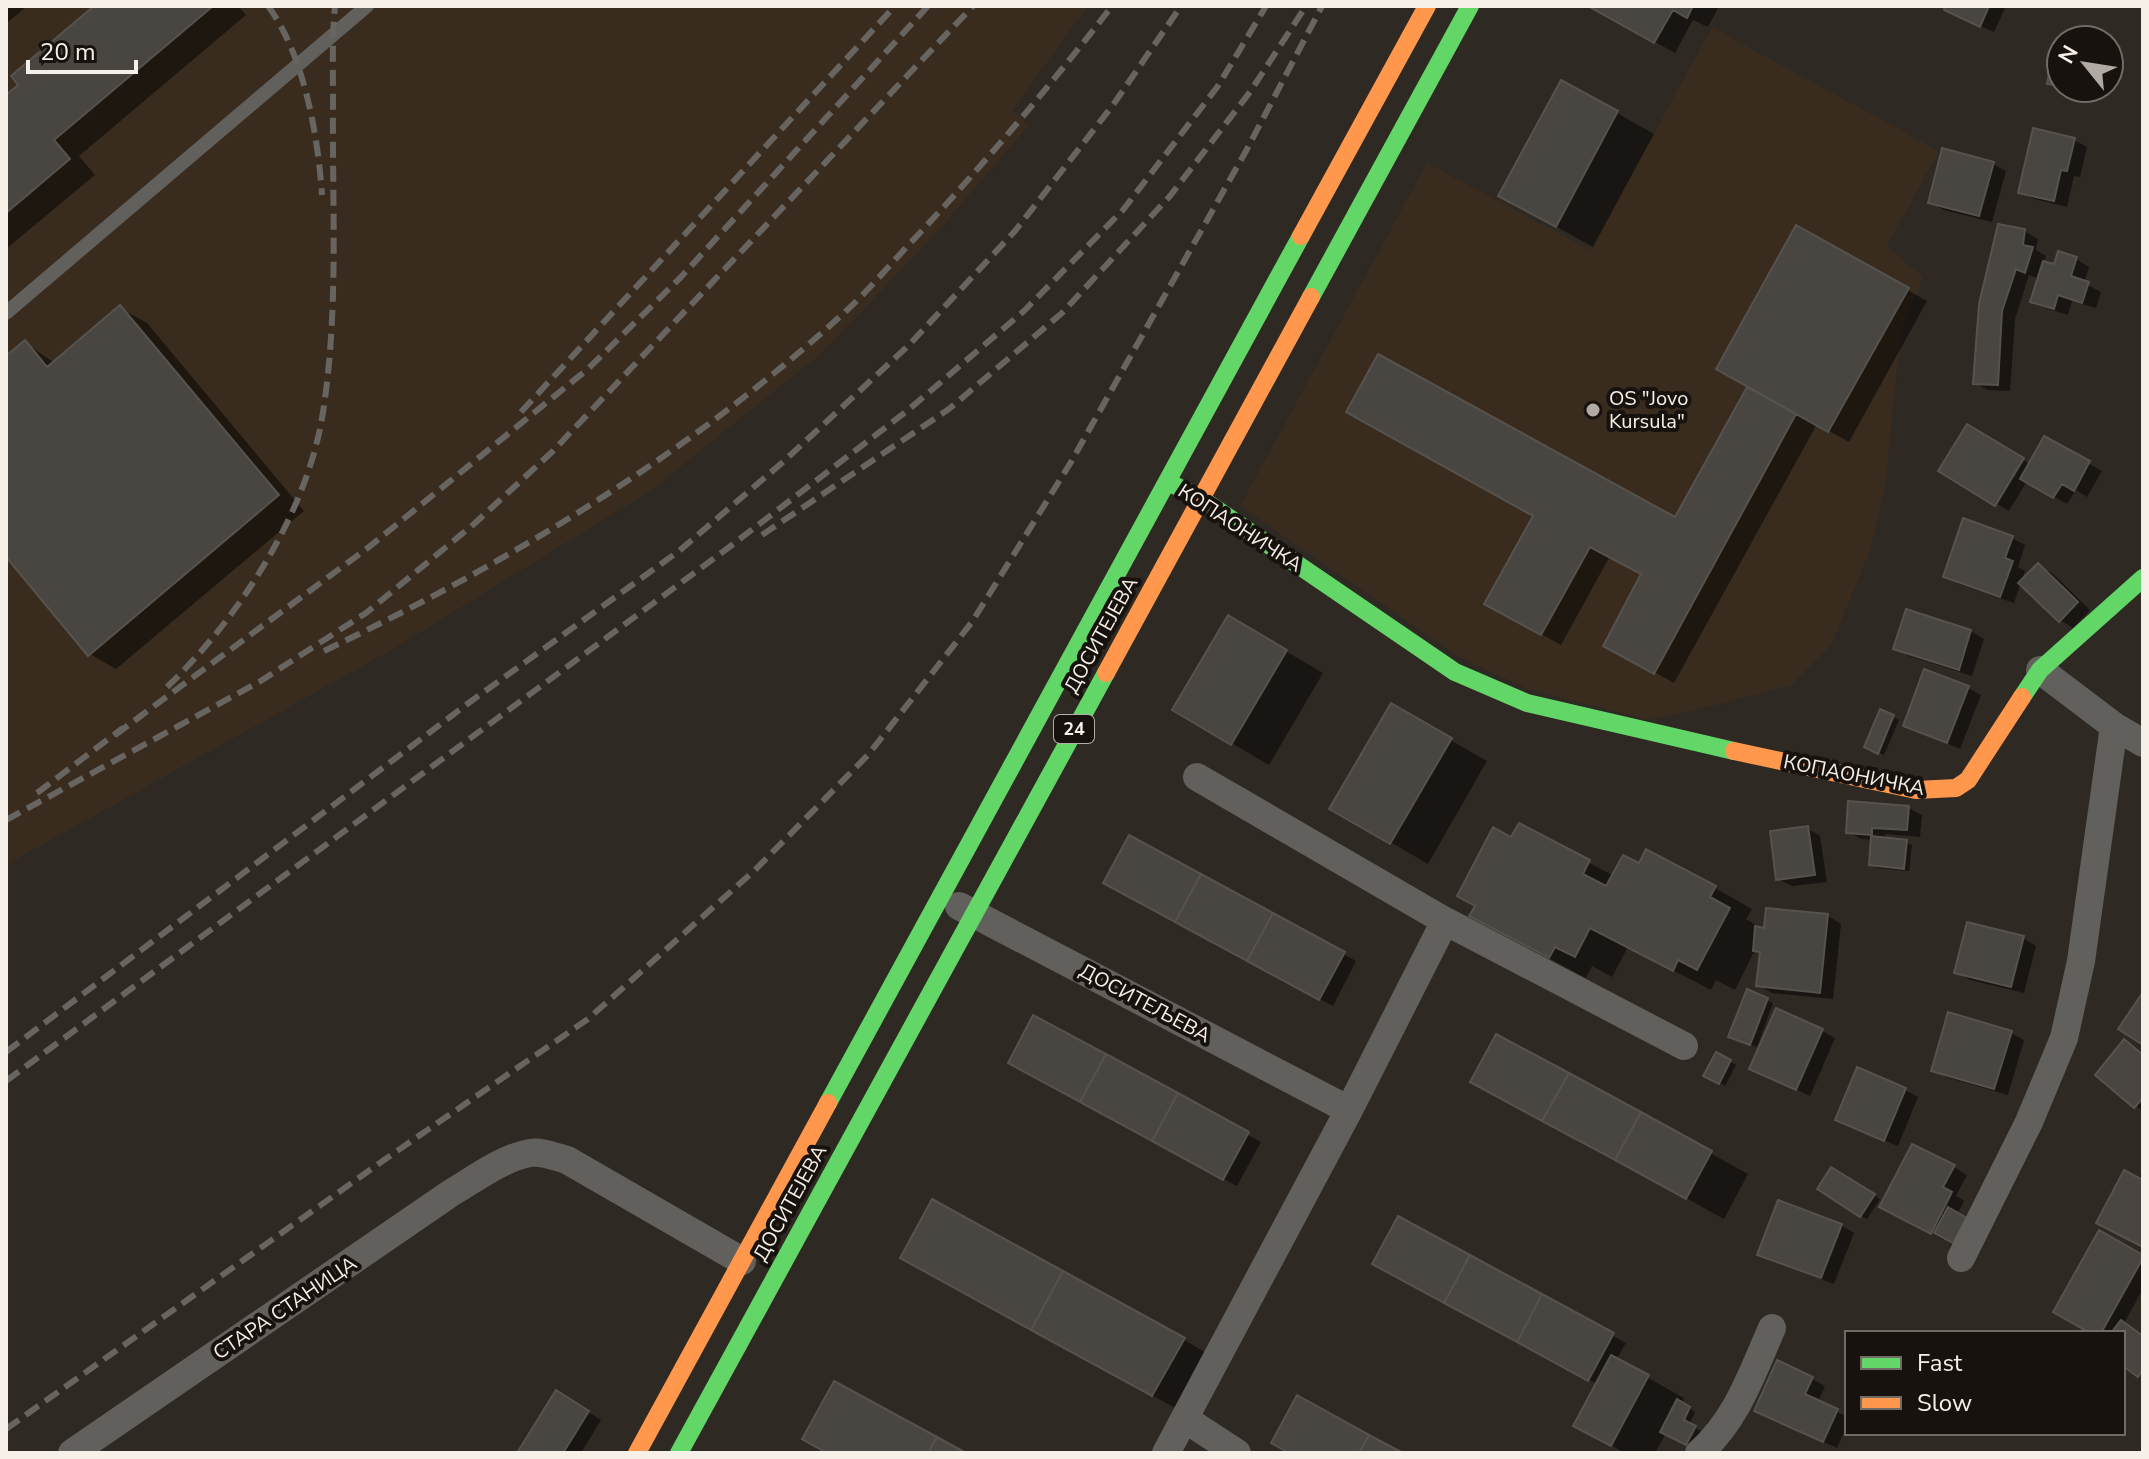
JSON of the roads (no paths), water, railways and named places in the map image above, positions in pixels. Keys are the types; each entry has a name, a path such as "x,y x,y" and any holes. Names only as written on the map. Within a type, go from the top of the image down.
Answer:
{"main road":[{"name":"ДОСИТЕЈЕВА","path":"637,1453 1427,6"},
{"name":"ДОСИТЕЈЕВА","path":"679,1453 1470,6"},
{"name":"КОПАОНИЧКА","path":"1167,481 1200,498 1455,672 1527,703 1647,733 1916,790 1956,788 1968,780 2040,670 2143,578"}],"street":[{"path":"2040,670 2114,726 2143,743"},
{"path":"1961,1258 2029,1122 2064,1038 2081,961 2114,726"},
{"path":"1197,777 1445,921 1684,1046"},
{"name":"ДОСИТЕЉЕВА","path":"941,897 1349,1110"},
{"path":"1166,1453 1349,1110 1445,921"},
{"name":"СТАРА СТАНИЦА","path":"72,1453 451,1193 500,1165 531,1153 567,1160 742,1261"},
{"path":"1699,1453 1714,1440 1734,1414 1772,1328"},
{"path":"1185,1419 1237,1453"}],"lane":[{"path":"6,313 367,6"}],"railway":[{"path":"268,6 291,47 300,71 313,122 322,195"},
{"path":"167,687 220,629 266,561 286,525 315,450 328,374 333,296 335,6"},
{"path":"521,412 895,6"},
{"path":"115,735 369,547 589,368 681,277 928,6"},
{"path":"6,820 259,682 366,613 474,524 552,452 973,6"},
{"path":"324,651 463,580 598,500 662,457 786,363 854,303 942,209 1017,124 1112,6"},
{"path":"6,1052 470,702 679,551 783,462 908,346 1015,231 1113,105 1181,6"},
{"path":"6,1081 728,548 907,411 1024,311 1123,210 1218,86 1266,6"},
{"path":"762,535 949,409 1062,313 1170,196 1250,92 1306,6"},
{"path":"6,1429 588,1019 755,870 868,755 972,622 1071,462 1246,151 1322,6"},
{"path":"37,793 123,728"}],"place":[{"name":"OS \"Jovo Kursula\"","path":"1593,410"}]}
